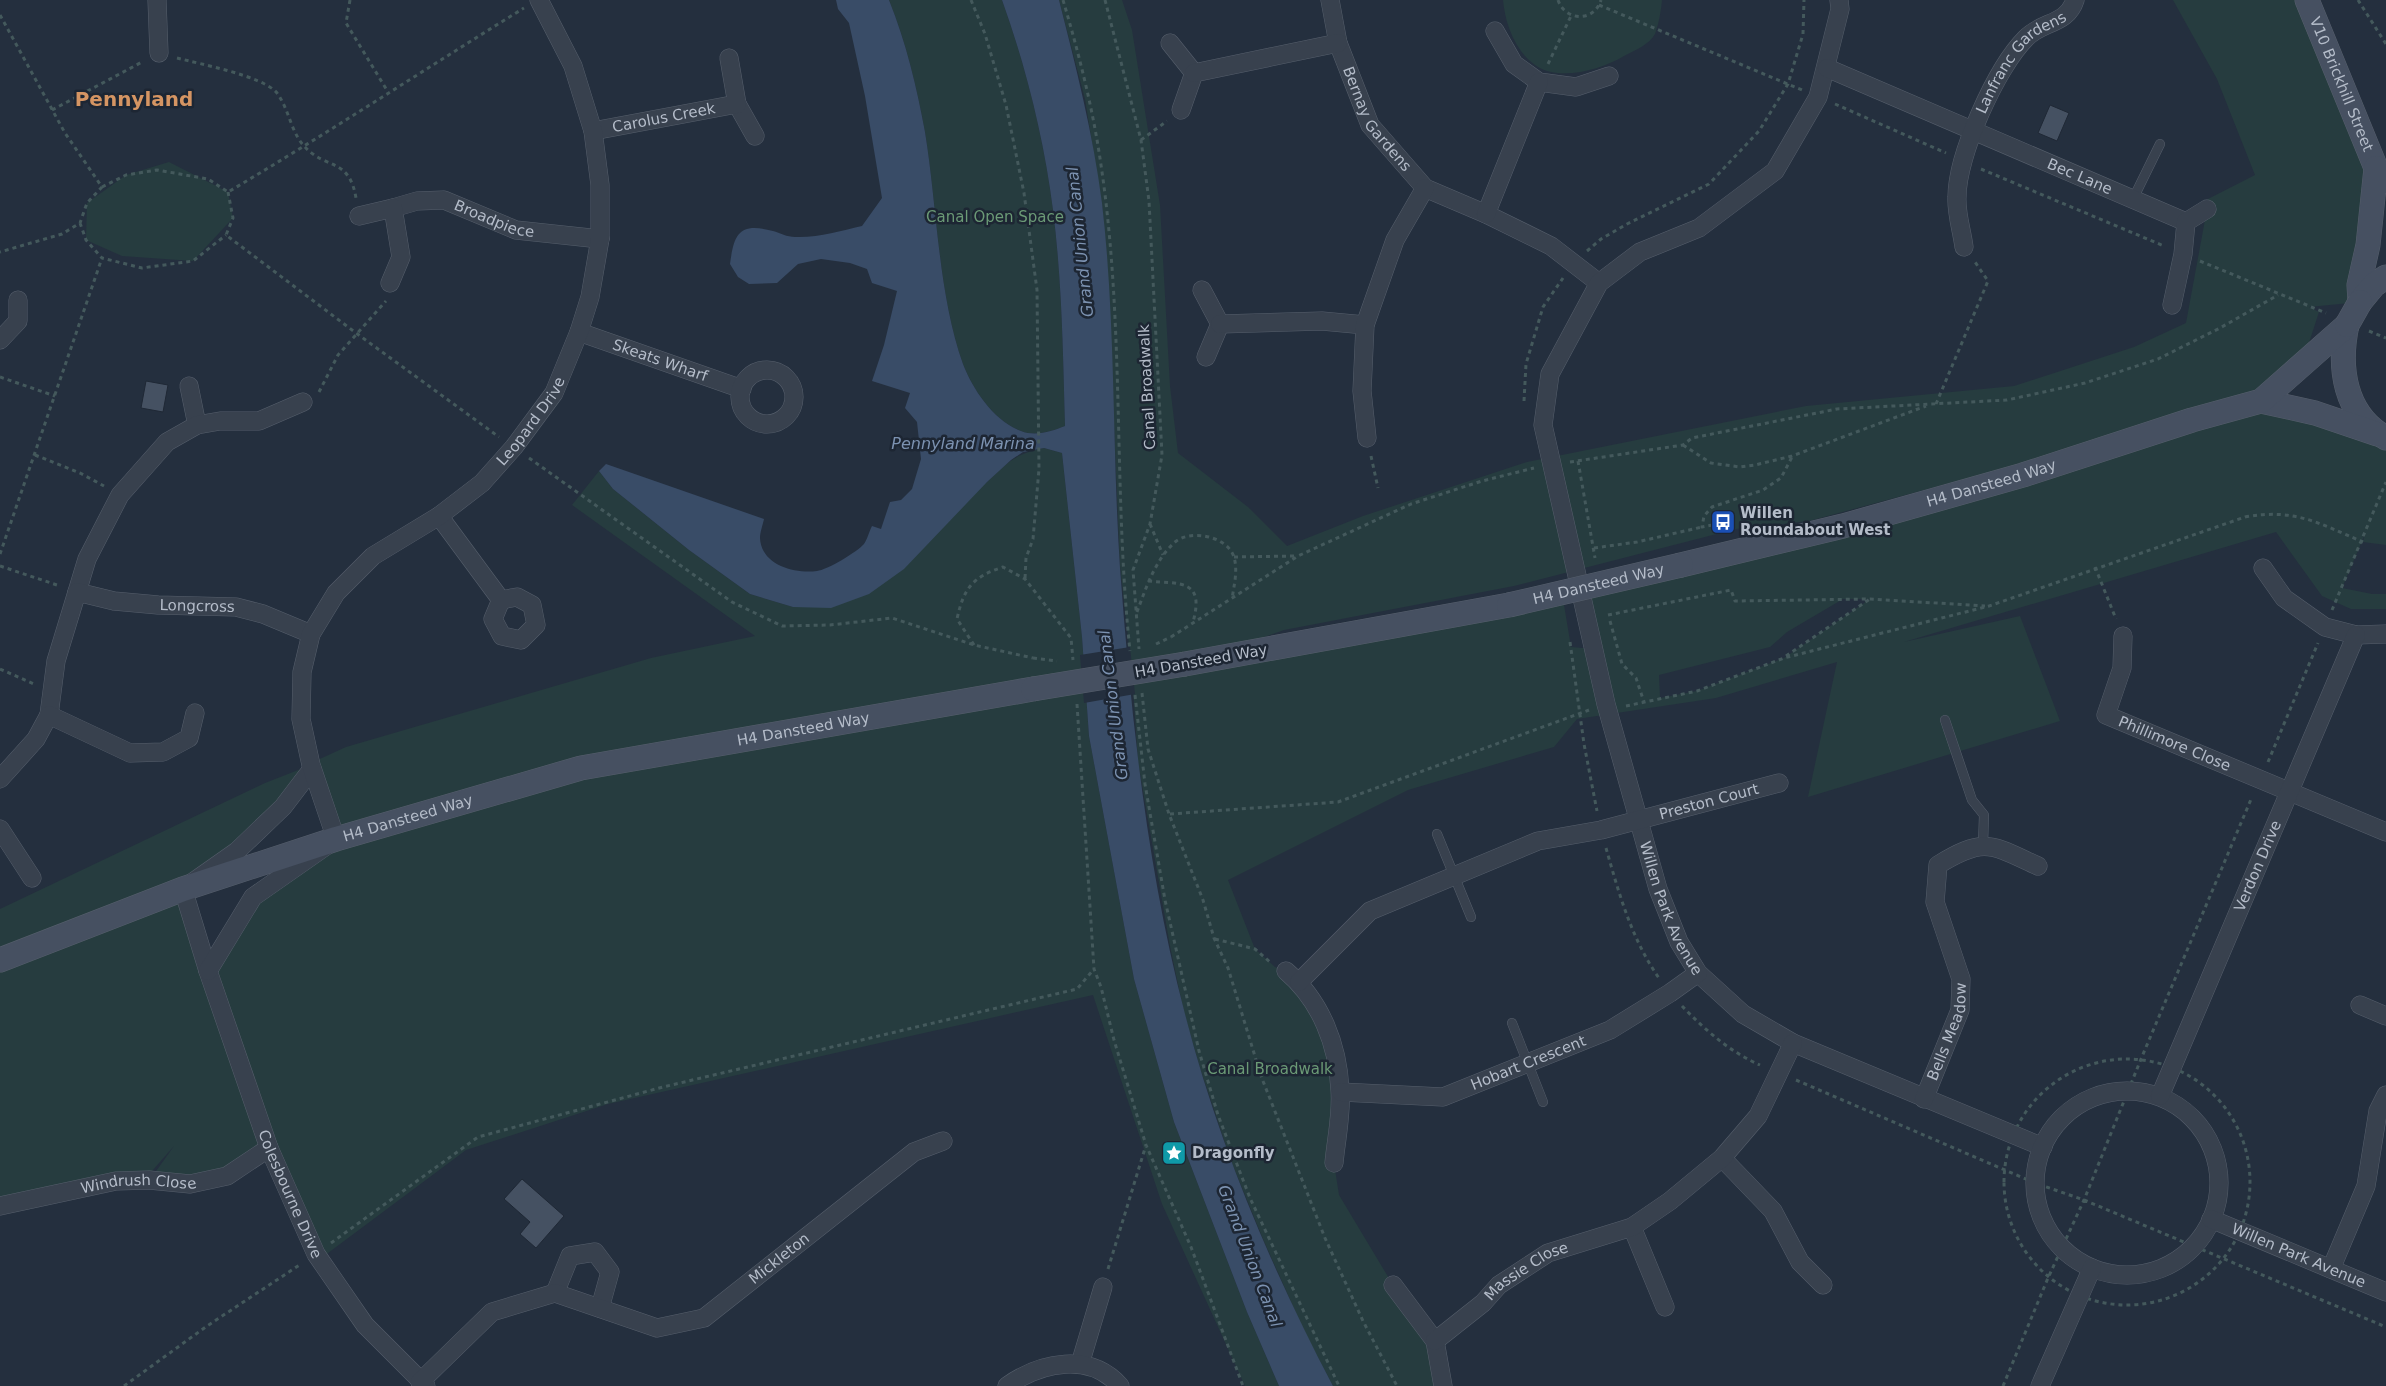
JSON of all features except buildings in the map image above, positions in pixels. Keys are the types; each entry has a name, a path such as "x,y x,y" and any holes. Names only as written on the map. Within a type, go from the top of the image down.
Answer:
{"street":[{"path":"157,0 159,53"},
{"name":"Bernay Gardens","path":"1330,0 1338,43 1370,125 1425,188 1486,214 1551,246 1599,283"},
{"path":"1599,283 1640,252 1698,228 1775,170 1818,97 1827,68 1840,9 1839,0"},
{"name":"Lanfranc Gardens","path":"1973,131 2005,64 2027,36 2070,13 2075,0"},
{"name":"V10 Brickhill Street","path":"2307,0 2381,174 2359,285 2360,302"},
{"name":"Leopard Drive","path":"336,839 312,769 301,719 302,672 311,634 336,593 373,556 439,516 482,483 514,447 554,393 579,332 590,297 600,239 600,185 593,131 573,66 534,3"},
{"path":"1495,31 1514,64 1540,82 1576,87 1609,76"},
{"path":"1170,43 1194,73"},
{"path":"1194,73 1338,43"},
{"name":"Carolus Creek","path":"729,58 737,104 755,136"},
{"name":"Bec Lane","path":"1827,68 2186,222"},
{"path":"1181,110 1194,73"},
{"path":"1486,214 1540,82"},
{"name":"Carolus Creek","path":"593,131 737,104"},
{"path":"1964,247 1957,198 1963,161 1973,131"},
{"path":"1367,438 1362,391 1365,325 1395,240 1425,188"},
{"name":"Broadpiece","path":"359,216 417,201 444,200 516,230 600,239"},
{"path":"390,283 401,257 393,208"},
{"path":"2172,305 2183,254 2186,222 2208,209"},
{"path":"2384,437 2364,419 2351,398 2346,382 2342,350 2347,325 2360,302 2374,286 2386,277"},
{"name":"Willen Park Avenue","path":"1599,283 1550,374 1543,425 1551,465 1568,527 1607,707 1658,889 1679,942 1698,973 1743,1014 1793,1043 2043,1147"},
{"path":"1202,290 1220,324"},
{"path":"0,340 18,321 18,300"},
{"path":"1220,324 1322,321 1365,325"},
{"path":"1206,357 1220,324"},
{"name":"H4 Dansteed Way","path":"0,960 183,889 336,839 581,768 1185,664 1509,605 1843,526 2014,478 2192,420 2261,401 2347,325"},
{"name":"Skeats Wharf","path":"579,332 742,389"},
{"path":"190,386 197,425"},
{"name":"H4 Dansteed Way","path":"2261,401 2315,413 2384,437"},
{"path":"0,779 36,739 49,715 56,660 87,559 120,494 167,442 197,425 220,421 260,421 304,402"},
{"path":"439,516 501,600"},
{"path":"2263,568 2284,598 2325,627 2356,635 2386,634"},
{"name":"Longcross","path":"77,592 114,601 158,605 236,607 263,614 311,634"},
{"name":"Verdon Drive","path":"2160,1096 2356,635"},
{"name":"Phillimore Close","path":"2123,636 2122,668 2106,716 2386,832"},
{"path":"49,715 130,752 163,752 189,738 195,713"},
{"path":"183,889 237,851 283,807 312,769"},
{"name":"Preston Court","path":"1639,820 1779,783"},
{"path":"1334,1164 1341,1092 1335,1054 1319,1009 1293,977 1370,911 1538,841 1601,830 1639,820"},
{"path":"0,829 32,878"},
{"path":"208,971 252,897 336,839"},
{"path":"1983,845 1998,848 2038,866"},
{"name":"Bells Meadow","path":"1924,1099 1960,1010 1961,979 1934,902 1938,866 1956,854 1983,845"},
{"name":"Colesbourne Drive","path":"183,889 208,971 269,1148 316,1254 365,1325 423,1384"},
{"name":"Hobart Crescent","path":"1341,1092 1443,1097 1610,1030 1670,993 1698,973"},
{"path":"2360,1005 2386,1016"},
{"name":"Massie Close","path":"1435,1341 1483,1303 1499,1285 1548,1253 1632,1227 1670,1201 1722,1158 1758,1116 1793,1043"},
{"path":"2128,1091 2160,1096 2192,1119 2206,1136 2217,1162 2219,1191 2211,1219 2192,1248 2178,1260 2161,1268 2143,1273 2124,1275 2092,1268 2063,1249 2043,1221 2037,1202 2036,1172 2049,1134 2061,1119 2075,1107 2092,1098 2128,1091"},
{"path":"2331,1269 2366,1186 2378,1112 2386,1095"},
{"name":"Mickleton","path":"556,1293 657,1328 704,1318 914,1152 943,1141"},
{"name":"Windrush Close","path":"0,1206 116,1181 149,1180 190,1184 227,1176 269,1148"},
{"path":"1722,1158 1773,1211 1800,1262 1823,1286"},
{"name":"Willen Park Avenue","path":"2211,1219 2386,1292"},
{"path":"1632,1227 1665,1306"},
{"path":"423,1384 492,1312 556,1293 570,1256 595,1252 610,1272 600,1308"},
{"path":"2040,1386 2092,1268"},
{"path":"1393,1285 1435,1341 1443,1386"},
{"path":"1080,1364 1103,1287"},
{"path":"1007,1386 1047,1365 1080,1364 1111,1376 1120,1386"}],"lane":[{"path":"2133,199 2160,144"},
{"path":"1945,720 1972,800 1984,816 1983,845"},
{"path":"1437,834 1471,917"},
{"path":"1512,1023 1542,1102"}],"path":[{"path":"350,0 346,23 388,92"},
{"path":"971,0 985,34 1006,104 1024,193 1037,290 1039,469 1033,539 1026,558 1025,578"},
{"path":"1063,0 1090,100 1102,166 1115,320 1122,554 1131,655"},
{"name":"Canal Broadwalk","path":"1105,0 1141,140 1149,201 1162,455 1150,524 1132,570 1139,653"},
{"path":"1558,0 1561,7 1571,16 1584,17 1591,14 1601,0"},
{"path":"1788,84 1803,34 1804,0"},
{"path":"2358,0 2386,44"},
{"path":"228,192 304,147 388,92 534,3"},
{"path":"1171,637 1232,600 1298,556 1411,504 1482,481 1551,465 1683,445 1692,438 1837,409 2007,400 2085,383 2158,359 2220,328 2278,295 1963,161 1788,84 1599,5"},
{"path":"0,15 65,133 102,187"},
{"path":"1540,82 1571,16"},
{"path":"52,110 159,53 257,80 277,93 304,147 341,167 354,184 359,216"},
{"path":"1141,140 1181,110"},
{"path":"157,170 208,179 228,192 233,218 226,235 192,261 142,268 102,258 86,240 80,223 87,203 102,187 126,175 157,170"},
{"path":"0,252 62,234 80,223"},
{"path":"226,235 356,333 732,602 782,626 830,625 892,618 974,645 1033,658"},
{"path":"1936,404 1988,281 1964,247"},
{"path":"0,554 102,258"},
{"path":"304,402 315,400 338,355 395,292 390,283"},
{"path":"0,377 55,396"},
{"path":"1683,445 1699,457 1722,466 1755,465 1792,456 1929,405"},
{"path":"1367,438 1378,488"},
{"path":"35,455 80,473 120,494"},
{"path":"1702,527 1704,516 1712,507 1763,490 1781,478 1792,456"},
{"path":"1578,461 1596,565"},
{"path":"2003,1386 2048,1278 2063,1249 2141,1059 2386,482"},
{"path":"1170,814 1338,802 1607,707 1644,702 1697,691 1784,658 1989,606 2095,567 2245,516 2270,512 2287,514 2312,521 2362,542"},
{"path":"1594,548 1637,542 1728,522"},
{"path":"1150,524 1164,555"},
{"path":"1137,614 1148,581 1164,555 1176,541 1197,535 1214,538 1229,549 1234,557 1236,577 1232,600"},
{"path":"1234,557 1298,556"},
{"path":"0,566 77,592"},
{"path":"2095,567 2123,636"},
{"path":"974,645 957,618 961,601 972,584 982,574 1003,568 1025,578 1071,638 1073,668"},
{"path":"1148,581 1182,582 1192,591 1198,604 1193,623"},
{"path":"1608,615 1731,590 1735,601 1870,599 1989,606"},
{"path":"1784,658 1870,599"},
{"path":"1605,606 1622,664 1636,678 1644,702"},
{"path":"0,669 52,692"},
{"path":"1134,685 1145,784 1165,900 1199,1051 1218,1115 1250,1198 1339,1386"},
{"path":"1142,688 1148,749 1170,814 1203,900 1214,938 1228,968 1261,1076 1302,1184 1363,1321 1397,1386"},
{"path":"1076,698 1094,969 1101,987 1114,1040 1146,1145 1191,1247 1244,1386"},
{"path":"1214,938 1255,950 1275,967 1293,977"},
{"path":"125,1386 207,1326 316,1254 478,1137 663,1087 1077,989 1094,969"},
{"path":"2141,1059 2172,1068 2198,1084 2217,1099 2232,1117 2250,1160 2252,1184 2250,1207 2241,1232 2226,1259 2210,1276 2190,1288 2166,1298 2138,1304 2102,1302 2080,1295 2048,1278 2028,1256 2014,1229 2007,1201 2003,1167 2011,1135 2020,1117 2049,1085 2097,1062 2141,1059"},
{"path":"1103,1287 1146,1145"}],"green space":[{"name":"Canal Open Space","path":"889,0 1002,0 1019,51 1033,104 1045,157 1053,210 1063,345 1065,426 1049,431 1027,433 1011,426 993,412 972,384 967,374 948,308 922,115 906,49"},
{"path":"1059,0 1122,0 1132,30 1160,205 1170,386 1178,453 1248,507 1287,546 1363,516 1527,462 1806,406 2014,386 2134,347 2186,323 2207,209 2206,200 2255,175 2217,79 2173,0 2307,0 2376,168 2360,302 2309,307 2319,312 2306,352 2259,390 2032,461 1809,521 1736,529 1514,586 1284,630 1190,663 1562,593 1571,647 1594,649 1582,588 2261,401 2386,438 2386,545 2363,542 2365,534 2342,588 2372,594 2386,594 2386,609 2351,609 2322,596 2276,532 1904,642 2020,616 2060,721 1808,797 1837,662 1716,698 1577,719 1554,747 1408,790 1228,880 1255,949 1275,967 1286,971 1335,1054 1334,1163 1339,1195 1393,1285 1435,1341 1443,1386 1333,1386 1305,1333 1231,1161 1184,1013 1170,946 1138,762 1132,673 1120,566 1107,263 1102,205 1085,99","holes":["1843,599 1870,599 1784,658 1697,691 1660,698 1659,675 1770,647 1787,632"]},
{"path":"1503,0 1662,0 1655,34 1646,44 1597,68 1587,71 1556,73 1537,66 1521,51 1510,32"},
{"path":"169,162 228,192 233,218 193,261 122,256 86,240 87,203 126,175"},
{"path":"1044,448 1062,453 1082,637 1089,736 1134,979 1174,1122 1247,1312 1279,1386 1245,1386 1162,1204 1093,995 608,1104 466,1150 320,1259 269,1148 190,1184 154,1174 174,1146 152,1171 115,1177 0,1204 0,909 265,783 311,765 311,763 346,747 651,658 755,636 572,505 599,471 613,489 689,550 750,594 793,607 987,482 1012,460 1026,453","holes":["311,766 336,839 253,897 208,971 183,889 237,851"]}],"water":[{"path":"836,0 889,0 906,49 922,115 943,279 948,308 963,364 972,384 993,412 1002,420 1021,431 1038,433 1065,426 1062,318 1058,264 1053,210 1045,157 1019,51 1002,0 1059,0 1089,126 1102,203 1110,294 1118,523 1124,624 1142,793 1160,904 1185,1014 1213,1110 1248,1204 1288,1296 1333,1386 1279,1386 1247,1312 1174,1122 1134,979 1089,736 1082,637 1062,453 1044,448 1023,452 1011,460 987,482 904,569 869,594 831,608 793,607 750,594 689,550 613,489 599,471 606,464 764,519 760,538 766,555 781,566 808,572 822,570 855,551 865,542 872,526 881,529 890,502 901,500 912,489 921,459 917,422 905,408 910,393 872,381 884,345 897,291 872,283 867,269 850,263 821,259 798,264 777,283 749,284 738,277 730,264 736,238 746,230 752,228 762,229 795,237 837,232 862,226 882,198 865,96 849,23 838,9"}],"pier":[{"path":"1130,647 1135,694 1084,703 1080,655"}],"place":[{"name":"Willen Roundabout West","path":"1723,522"},
{"name":"Dragonfly","path":"1174,1153"}],"district":[{"name":"Pennyland","path":"134,99"}],"water label":[{"name":"Grand Union Canal","path":"1080,242"},
{"name":"Pennyland Marina","path":"963,443"},
{"name":"Grand Union Canal","path":"1113,705"},
{"name":"Grand Union Canal","path":"1250,1256"}]}
